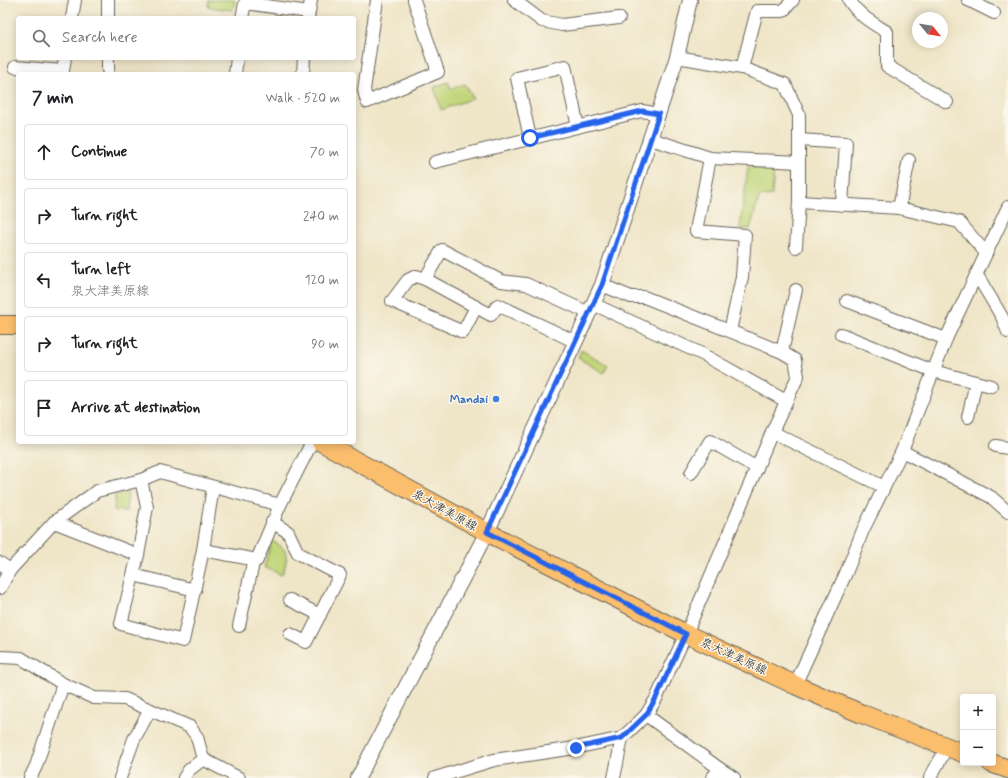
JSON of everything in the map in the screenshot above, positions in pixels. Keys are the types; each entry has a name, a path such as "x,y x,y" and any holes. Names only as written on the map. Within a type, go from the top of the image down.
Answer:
{"main road":[{"path":"0,325 16,326"},
{"name":"泉大津美原線","path":"325,444 487,532 686,634 795,685 862,714 955,750"},
{"path":"996,765 1008,769"}],"street":[{"path":"72,16 75,0"},
{"path":"108,0 108,16"},
{"path":"242,16 245,3 308,15 311,0"},
{"path":"377,0 364,90 367,102 438,72 414,0"},
{"path":"514,0 542,21 562,25 619,18"},
{"path":"358,778 487,532 602,285 677,57 690,0"},
{"path":"742,68 757,11 783,11 793,0"},
{"path":"849,0 856,11 870,22 887,32 887,66 947,102"},
{"path":"968,0 994,13"},
{"path":"677,57 742,68 785,84 799,115 799,202 796,247"},
{"path":"15,66 63,72 65,60"},
{"path":"234,72 237,60"},
{"path":"303,72 304,60"},
{"path":"530,138 517,78 565,66 578,127"},
{"path":"435,162 642,111 659,114"},
{"path":"651,139 710,158 799,162"},
{"path":"799,140 846,143 842,205"},
{"path":"710,158 696,231 745,235 742,277 730,331"},
{"path":"900,208 909,160"},
{"path":"799,202 900,208 959,222 986,253"},
{"path":"795,685 846,573 863,530 902,451 946,340 1008,207"},
{"path":"425,279 442,250 501,281 526,284 591,308 707,357 786,402"},
{"path":"977,275 1002,317 1008,332"},
{"path":"476,307 463,332 392,301 408,280 416,276 425,279 491,315 498,305 576,342"},
{"path":"434,778 455,775 494,760 576,748 622,738 646,715 656,698 686,634 772,432 798,376 795,360 782,352 644,297 631,297 602,285"},
{"path":"782,352 796,290"},
{"path":"847,301 946,340"},
{"path":"841,334 933,371 991,386"},
{"path":"968,417 976,382"},
{"path":"772,432 884,487"},
{"path":"691,473 710,441 757,468"},
{"path":"203,550 257,560 272,522 311,444"},
{"path":"902,451 991,497 1008,512"},
{"path":"0,588 5,567 54,522 97,491 141,480 160,472 280,505"},
{"path":"141,480 147,507 138,555 121,624 183,640 203,550 213,487"},
{"path":"54,522 138,555"},
{"path":"272,522 288,532 298,553 340,575 306,642 290,634"},
{"path":"239,626 254,559"},
{"path":"133,575 194,590"},
{"path":"290,600 320,615"},
{"path":"0,657 21,658 63,684 94,698 125,699 190,727 197,737 203,759 239,778"},
{"path":"30,778 36,766 63,684"},
{"path":"120,778 134,739 150,710"},
{"path":"646,715 734,778"},
{"path":"614,778 622,738"},
{"path":"930,778 955,750"},
{"path":"184,778 189,770 203,759"},
{"path":"712,778 720,768"}],"green space":[{"path":"209,0 235,0 233,10 208,7"},
{"path":"448,82 451,89 465,84 473,98 441,110 434,87"},
{"path":"748,167 774,169 772,195 759,197 750,229 740,228"},
{"path":"581,350 608,365 604,373 578,358"},
{"path":"128,490 126,512 114,510 115,495"},
{"path":"272,541 282,547 285,551 286,564 282,575 264,567"}],"place":[{"name":"Mandai","path":"496,399"}],"route":[{"path":"530,138 642,111 659,114 602,285 487,532 686,634 656,698 646,715 622,738 576,748"}]}
